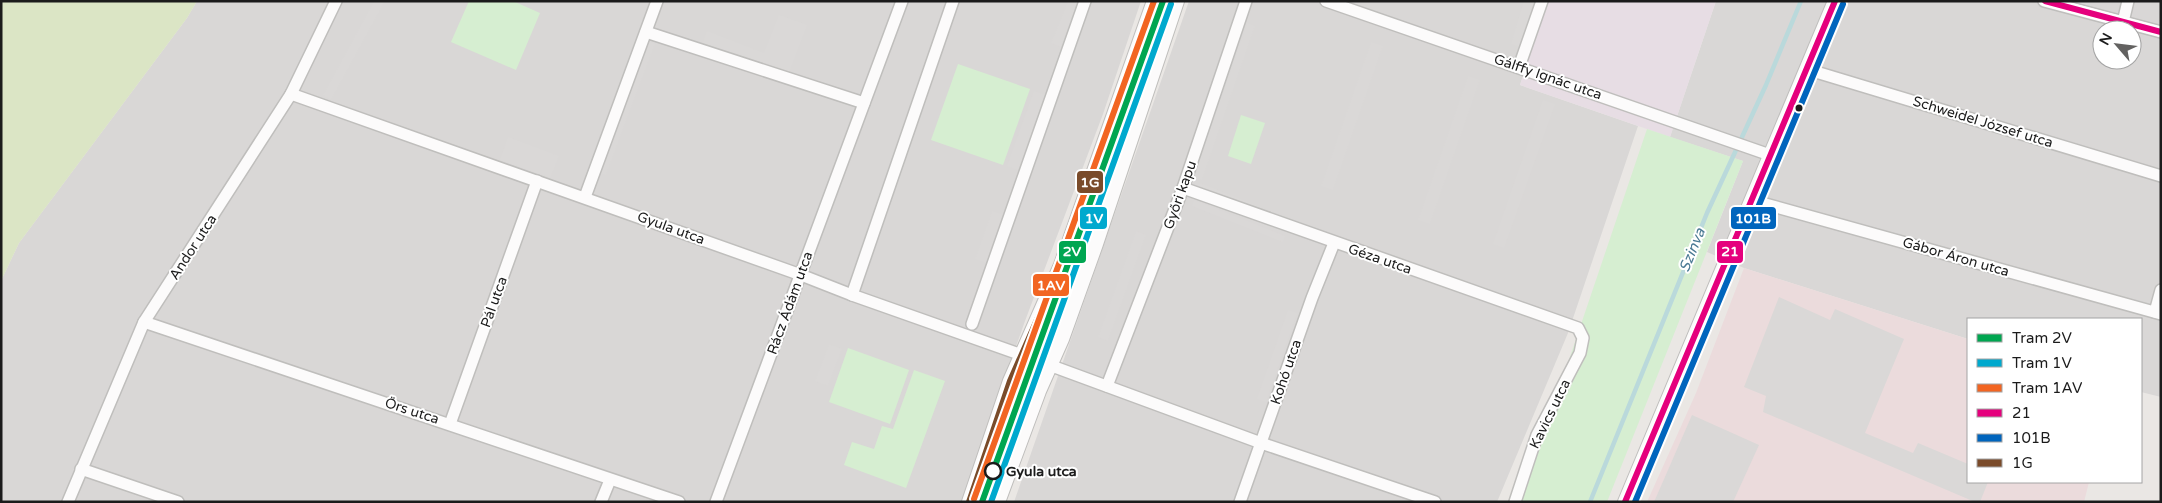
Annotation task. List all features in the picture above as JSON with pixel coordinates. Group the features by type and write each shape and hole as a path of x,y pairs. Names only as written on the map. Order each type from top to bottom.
{"street":[{"name":"Andor utca","path":"68,502 144,322 291,94 336,1"},
{"path":"585,197 657,1"},
{"name":"Rácz Ádám utca","path":"716,502 902,1"},
{"path":"852,295 953,1"},
{"path":"972,324 1085,1"},
{"path":"969,502 1007,390 1061,265 1154,1"},
{"path":"998,502 1049,365 1062,339 1096,244 1177,1"},
{"name":"Győri kapu","path":"1107,386 1183,188 1246,1"},
{"name":"Gálffy Ignác utca","path":"1326,1 1770,155"},
{"path":"1520,67 1542,1"},
{"path":"1625,502 1835,1"},
{"path":"2044,1 2115,20"},
{"path":"2123,20 2128,1"},
{"path":"2142,27 2161,32"},
{"path":"646,32 864,104"},
{"name":"Schweidel József utca","path":"1806,69 2161,176"},
{"name":"Gyula utca","path":"291,94 585,197 1262,444 1435,502"},
{"name":"Pál utca","path":"450,424 537,181"},
{"name":"Géza utca","path":"1183,188 1578,328"},
{"name":"Gábor Áron utca","path":"1751,200 2158,313"},
{"name":"Kohó utca","path":"1240,502 1312,298 1334,243"},
{"path":"2158,313 2161,290"},
{"name":"Örs utca","path":"144,322 679,502"},
{"name":"Kavics utca","path":"1516,502 1537,435 1580,353 1583,338 1578,328"},
{"path":"81,469 178,502"},
{"path":"601,502 610,480"}],"shaded area":[{"path":"197,1 1141,1 1103,114 1025,321 961,502 1,502 1,281 19,243 187,18"},
{"path":"374,1 385,1 331,100 323,95"},
{"path":"1068,1 1078,2 1061,47 1051,43"},
{"path":"1189,1 1547,1 1520,85 1638,126 1568,333 1497,502 1014,502"},
{"path":"1524,1 1535,1 1521,47 1511,44"},
{"path":"1547,1 1716,1 1670,137 1520,85"},
{"path":"1716,1 2161,1 2161,397 2142,392 2142,318 1967,318 1967,339 1744,268 1707,252 1743,161 1670,137"},
{"path":"779,15 807,25 788,75 703,43 707,31 764,53"},
{"path":"1247,23 1255,26 1202,180 1193,177"},
{"path":"647,41 655,44 606,175 598,172"},
{"path":"1371,42 1383,46 1333,190 1321,186"},
{"path":"1468,76 1480,80 1430,224 1418,220"},
{"path":"1034,91 1045,95 1018,170 1007,166"},
{"path":"1543,100 1555,104 1504,248 1493,244"},
{"path":"508,137 559,156 550,178 500,160"},
{"path":"1200,183 1292,220 1290,225 1198,189"},
{"path":"1194,200 1285,236 1283,242 1192,206"},
{"path":"992,211 1004,215 987,263 975,259"},
{"path":"1136,231 1146,235 1108,341 1098,337"},
{"path":"1744,268 1967,339 1967,483 2089,483 2084,502 1647,502 1696,393"},
{"path":"1779,297 1830,320 1835,309 1904,339 1865,433 1913,453 1918,443 1967,464 1967,483 1988,483 1980,502 1975,502 1763,412 1766,396 1744,387"},
{"path":"1288,310 1297,313 1266,402 1257,399"},
{"path":"829,344 842,349 828,386 815,381"},
{"path":"1692,415 1759,445 1733,502 1654,502"}],"green space":[{"path":"1,1 197,1 187,18 19,243 1,281"},
{"path":"469,1 513,1 540,13 516,70 451,42"},
{"path":"958,64 1030,89 1003,165 931,140"},
{"path":"1241,115 1265,123 1251,164 1228,156"},
{"path":"1647,129 1743,161 1607,502 1521,502"},
{"path":"848,348 909,370 890,424 829,402"},
{"path":"914,370 945,381 906,488 844,465 852,442 874,449 882,426 893,429"}],"waterway":[{"name":"Szinva","path":"1590,502 1707,213 1766,85 1801,1"}],"tram line":[{"name":"1AV","path":"974,499 1154,1"},
{"name":"2V","path":"982,502 1163,1"},
{"name":"1V","path":"991,502 1171,4"}],"transit line":[{"name":"1G","path":"969,502 1010,381 1061,265 1154,1"},
{"name":"21","path":"1625,502 1835,1"},
{"name":"21","path":"2045,1 2161,32"},
{"name":"101B","path":"1635,502 1843,4"}],"place":[{"name":"Gyula utca","path":"993,471"}]}
